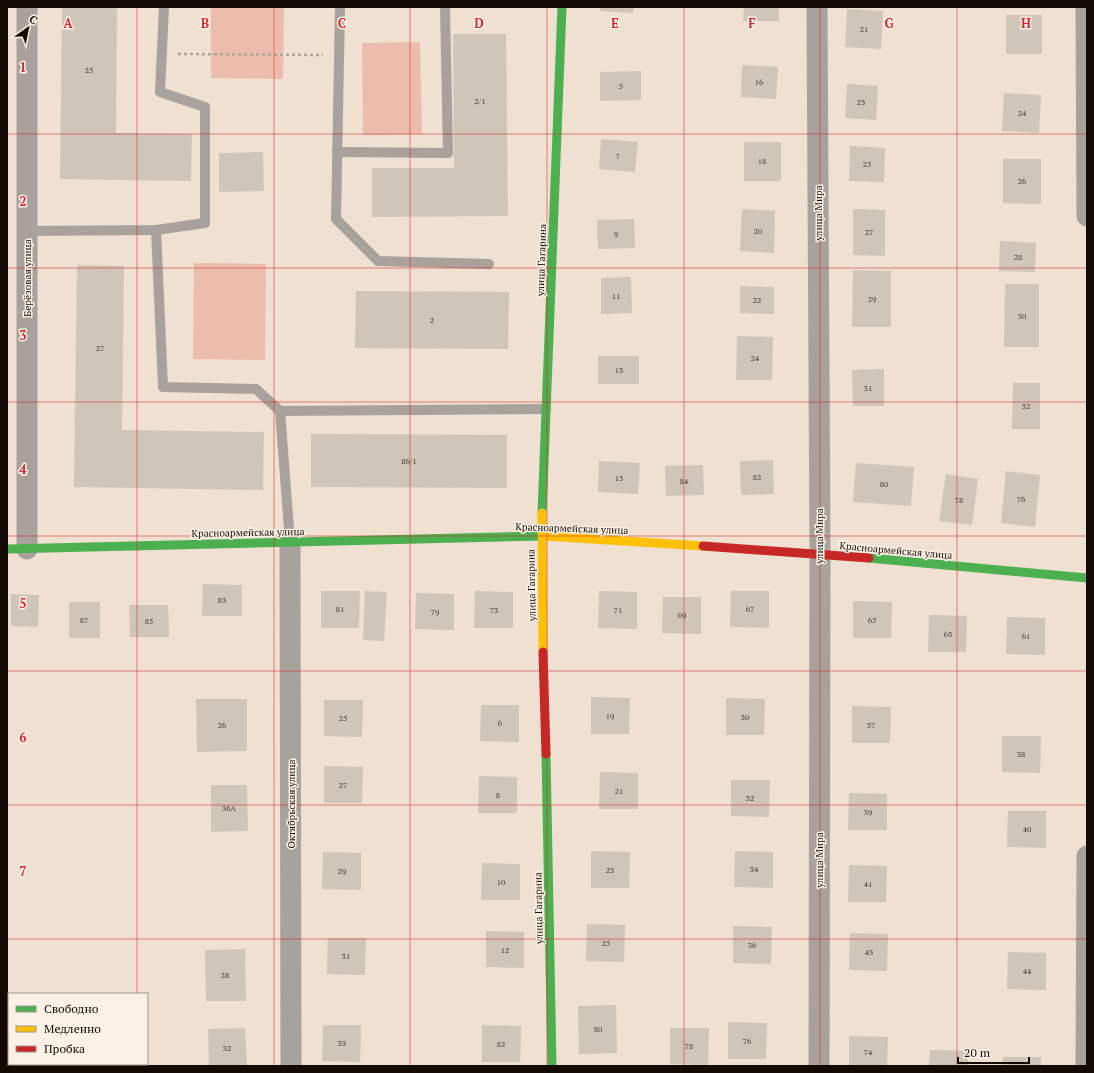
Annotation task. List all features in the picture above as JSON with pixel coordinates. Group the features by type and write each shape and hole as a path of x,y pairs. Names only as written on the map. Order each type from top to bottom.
{"street":[{"name":"Берёзовая улица","path":"17,549 27,231 27,7"},
{"name":"улица Гагарина","path":"552,1066 541,536 562,7"},
{"name":"улица Мира","path":"817,7 820,554 819,1066"},
{"path":"1086,7 1087,216"},
{"name":"Красноармейская улица","path":"17,549 541,536 820,554 1087,578"},
{"name":"Октябрьская улица","path":"290,542 291,1066"},
{"path":"1086,1066 1087,856"}],"lane":[{"path":"27,231 156,230 205,223 205,107 160,92 164,7"},
{"path":"340,7 336,219 378,261 489,264"},
{"path":"337,152 448,154 445,7"},
{"path":"156,230 164,388 256,389 280,410 546,409"},
{"path":"280,410 290,542"}],"path":[{"path":"161,54 339,55"}],"shaded area":[{"path":"211,7 284,7 283,79 211,78"},
{"path":"420,42 422,134 363,135 362,43"},
{"path":"194,263 266,264 265,360 193,359"}],"building":[{"path":"62,7 117,7 116,133 192,134 191,181 60,179"},
{"path":"600,7 634,7 633,13 600,11"},
{"path":"744,7 779,7 779,21 743,21"},
{"path":"847,9 883,11 881,49 845,47"},
{"path":"1006,15 1042,15 1042,54 1006,54"},
{"path":"453,34 506,34 508,216 372,217 372,168 454,168"},
{"path":"742,65 778,67 776,99 741,97"},
{"path":"641,71 641,100 600,101 600,72"},
{"path":"847,84 878,86 876,120 845,118"},
{"path":"1004,93 1041,95 1039,133 1002,131"},
{"path":"601,139 638,142 635,172 599,169"},
{"path":"744,142 781,142 781,181 744,181"},
{"path":"850,146 885,148 884,182 849,181"},
{"path":"263,152 264,191 219,192 219,153"},
{"path":"1003,159 1041,159 1041,204 1003,203"},
{"path":"742,209 775,211 774,253 740,251"},
{"path":"853,209 885,210 885,256 853,255"},
{"path":"634,219 635,248 598,249 597,220"},
{"path":"1000,241 1036,243 1035,272 999,271"},
{"path":"77,265 124,266 122,430 264,432 263,490 74,487"},
{"path":"853,270 891,271 891,327 852,327"},
{"path":"631,277 632,313 601,314 601,278"},
{"path":"1005,284 1039,284 1039,347 1004,347"},
{"path":"740,286 774,287 774,314 740,313"},
{"path":"356,291 509,292 508,349 355,348"},
{"path":"737,336 773,337 772,380 736,380"},
{"path":"598,356 639,356 639,384 598,384"},
{"path":"884,369 884,406 853,406 852,370"},
{"path":"1013,383 1040,383 1040,429 1012,429"},
{"path":"311,434 507,435 507,488 311,487"},
{"path":"773,460 774,494 741,495 740,461"},
{"path":"599,461 640,463 638,494 598,492"},
{"path":"856,463 914,467 911,506 853,502"},
{"path":"703,465 704,495 666,496 665,466"},
{"path":"1006,471 1040,475 1035,527 1001,523"},
{"path":"946,474 978,479 972,525 939,521"},
{"path":"203,584 242,585 242,616 202,616"},
{"path":"321,591 360,591 359,628 321,628"},
{"path":"365,591 387,592 384,641 363,640"},
{"path":"475,591 513,592 513,628 474,628"},
{"path":"599,591 637,592 637,629 598,628"},
{"path":"731,591 769,591 769,628 730,627"},
{"path":"416,593 454,594 454,630 415,629"},
{"path":"11,594 39,595 38,627 11,626"},
{"path":"663,597 701,597 701,634 662,633"},
{"path":"853,601 892,602 891,638 853,638"},
{"path":"69,602 100,602 100,638 69,638"},
{"path":"129,605 168,605 169,637 130,637"},
{"path":"929,615 967,616 966,652 928,652"},
{"path":"1007,617 1045,618 1045,655 1006,654"},
{"path":"591,697 630,698 629,734 591,734"},
{"path":"726,698 765,699 764,735 726,735"},
{"path":"196,699 247,699 247,751 197,752"},
{"path":"324,700 363,700 362,737 324,736"},
{"path":"481,705 519,705 519,742 480,741"},
{"path":"852,706 891,707 890,743 852,743"},
{"path":"1002,736 1041,736 1040,773 1002,772"},
{"path":"324,766 363,767 362,803 324,803"},
{"path":"600,772 638,773 638,809 599,809"},
{"path":"479,776 517,777 517,813 478,813"},
{"path":"731,780 770,780 769,817 731,816"},
{"path":"211,785 247,785 248,831 211,832"},
{"path":"849,793 887,794 887,830 848,830"},
{"path":"1008,811 1046,811 1046,848 1007,847"},
{"path":"591,851 630,852 629,888 591,888"},
{"path":"735,851 773,852 773,888 734,887"},
{"path":"323,852 361,853 361,890 322,889"},
{"path":"482,863 520,864 520,900 481,900"},
{"path":"849,865 887,866 886,902 848,902"},
{"path":"587,924 625,925 624,962 586,961"},
{"path":"733,926 772,927 771,964 733,963"},
{"path":"486,931 524,932 524,968 486,967"},
{"path":"850,933 888,934 887,971 849,970"},
{"path":"328,938 366,938 365,975 327,974"},
{"path":"245,949 246,1001 206,1001 205,950"},
{"path":"1008,952 1046,953 1046,990 1007,989"},
{"path":"616,1005 617,1053 579,1054 578,1006"},
{"path":"728,1022 767,1023 766,1059 728,1059"},
{"path":"323,1025 361,1025 360,1062 322,1061"},
{"path":"482,1025 521,1026 520,1062 482,1062"},
{"path":"245,1028 247,1066 209,1066 208,1029"},
{"path":"670,1028 709,1028 708,1065 670,1064"},
{"path":"849,1036 888,1037 887,1066 849,1066"},
{"path":"930,1050 968,1051 968,1066 929,1066"},
{"path":"1003,1057 1041,1057 1041,1066 1002,1066"}],"traffic: fast":[{"path":"542,513 562,7"},
{"path":"7,549 544,536"},
{"path":"869,558 1087,578"},
{"path":"546,754 552,1066"}],"traffic: slow":[{"path":"542,513 543,652"},
{"path":"544,536 703,546"}],"traffic: jam":[{"path":"703,546 869,558"},
{"path":"543,652 546,754"}]}
